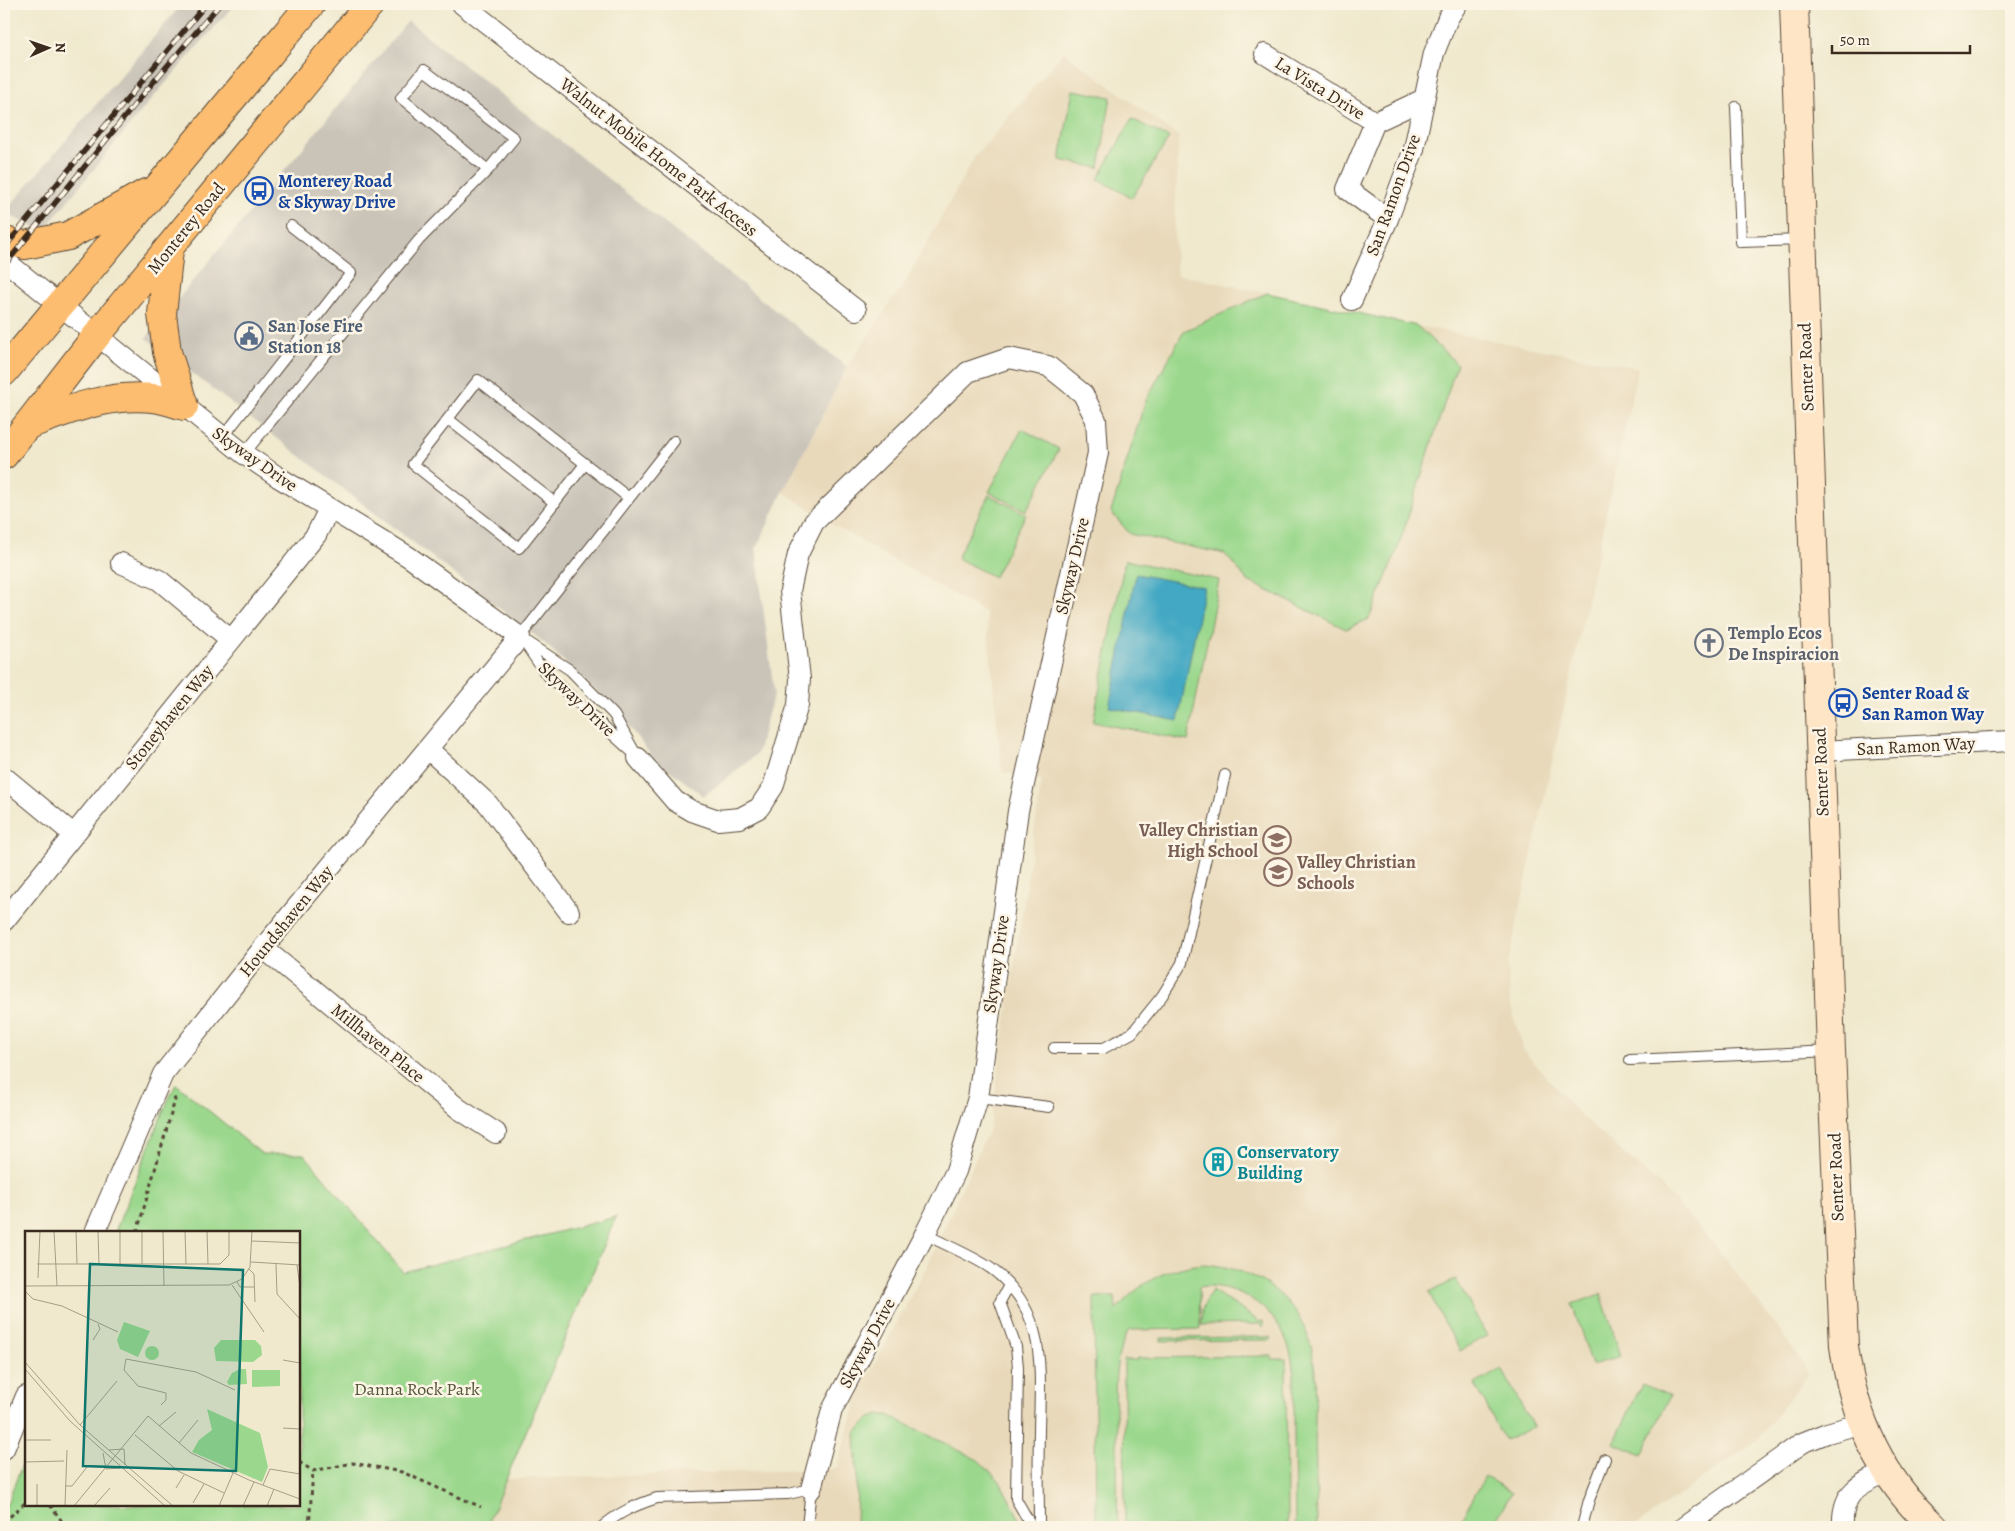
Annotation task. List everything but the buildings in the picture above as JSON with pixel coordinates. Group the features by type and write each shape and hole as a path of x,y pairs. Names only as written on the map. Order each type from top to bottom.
{"main road":[{"path":"4,372 311,4"},
{"name":"Monterey Road","path":"4,454 96,335 169,250 370,4"},
{"name":"Senter Road","path":"1794,4 1831,1051 1844,1346 1850,1382 1863,1423 1875,1452 1887,1472 1911,1504 1934,1527"},
{"path":"4,241 25,245 68,236 161,185"},
{"path":"169,250 162,314 167,352 184,406"},
{"path":"27,425 73,408 99,401 154,398 184,406"}],"street":[{"name":"Walnut Mobile Home Park Access","path":"462,4 856,310"},
{"name":"San Ramon Drive","path":"1352,300 1388,219 1414,150 1434,53 1448,18 1457,4"},
{"name":"La Vista Drive","path":"1265,54 1375,122"},
{"name":"La Vista Drive","path":"1388,219 1347,189 1375,122 1424,99"},
{"name":"Skyway Drive","path":"4,260 244,454 329,509 409,557 520,637"},
{"name":"Skyway Drive","path":"638,758 676,800 692,811 718,820 740,818 759,808 773,787 798,705 800,679 790,591 798,554 814,522 968,372 1009,358 1048,366 1082,394 1096,420 1098,453 1018,811 978,1098 956,1171 832,1410 811,1490"},
{"name":"Stoneyhaven Way","path":"4,921 316,535 329,509"},
{"path":"121,563 159,580 232,640"},
{"name":"Houndshaven Way","path":"95,1231 163,1074 263,948 520,637"},
{"name":"San Ramon Way","path":"1820,751 2011,741"},
{"path":"428,749 488,804 569,912"},
{"path":"4,777 73,834"},
{"name":"Millhaven Place","path":"263,948 459,1109 496,1133"},
{"path":"4,1449 25,1398"},
{"path":"1684,1527 1802,1443 1826,1433 1863,1423"},
{"path":"1843,1527 1847,1502 1856,1487 1887,1472"}],"lane":[{"path":"244,454 419,240 488,170 514,138 424,70 401,98 488,170"},
{"path":"1736,107 1741,242 1801,240"},
{"path":"223,437 351,274 291,226"},
{"path":"585,464 520,548 413,464 478,380 629,498"},
{"path":"448,419 554,503"},
{"path":"520,637 674,441"},
{"name":"Skyway Drive","path":"520,637 545,673 638,758"},
{"name":"Skyway Drive","path":"520,637 570,670 614,715 638,758"},
{"path":"1054,1048 1104,1048 1132,1033 1162,996 1182,963 1225,774"},
{"path":"1630,1060 1831,1051"},
{"path":"978,1098 1048,1107"},
{"path":"925,1234 992,1269 1009,1285 1025,1306 1032,1322 1040,1354 1039,1527"},
{"path":"1009,1285 1000,1302 1016,1347 1018,1367 1016,1499 1032,1527"},
{"path":"1582,1527 1589,1500 1604,1459"},
{"path":"602,1527 621,1512 637,1504 657,1498 788,1494 811,1490 807,1527"}],"path":[{"path":"137,1231 175,1100 163,1074"},
{"path":"300,1463 313,1471 353,1464 402,1472 481,1507"},
{"path":"309,1527 313,1471"},
{"path":"4,1522 25,1503"},
{"path":"51,1506 66,1527"}],"shaded area":[{"path":"182,4 235,4 148,103 43,231 4,213"},
{"path":"408,21 847,367 756,549 774,693 757,754 704,796 653,758 617,711 542,641 146,338"},
{"name":"Valley Christian Schools","path":"1064,52 1179,137 1174,233 1177,274 1417,326 1638,368 1508,964 1510,1002 1523,1050 1576,1111 1662,1187 1717,1248 1797,1354 1808,1375 1757,1440 1635,1527 486,1527 506,1479 836,1469 859,1393 924,1272 990,1127 1042,780 1002,772 986,613 835,526 783,492 847,367 907,279 974,158"}],"green space":[{"path":"1073,90 1111,97 1099,168 1060,160"},
{"path":"1132,119 1169,138 1132,198 1098,179"},
{"path":"1267,293 1417,326 1457,364 1398,548 1369,619 1346,629 1248,581 1225,554 1130,534 1111,512 1145,402 1184,331"},
{"path":"1022,429 1059,449 1026,511 989,492"},
{"path":"989,495 1026,514 994,577 957,558"},
{"path":"1125,560 1219,580 1188,741 1093,722"},
{"name":"Danna Rock Park","path":"176,1084 262,1154 304,1154 403,1272 616,1217 486,1527 4,1527 4,1511 25,1458 25,1506 300,1506 300,1231 115,1231 164,1109"},
{"path":"1203,1264 1242,1272 1260,1280 1275,1290 1289,1303 1300,1319 1308,1336 1313,1356 1316,1390 1317,1527 1295,1527 1294,1382 1293,1365 1286,1339 1270,1315 1256,1302 1235,1291 1209,1286 1199,1287 1200,1329 1129,1330 1123,1342 1117,1367 1115,1395 1118,1527 1096,1527 1094,1297 1115,1297 1116,1310 1144,1284 1155,1278 1177,1269"},
{"path":"1456,1279 1487,1336 1460,1351 1429,1293"},
{"path":"1212,1290 1260,1322 1263,1322 1264,1326 1262,1327 1259,1324 1201,1325 1202,1309"},
{"path":"1601,1294 1621,1356 1592,1365 1572,1304"},
{"path":"1270,1337 1270,1340 1161,1341 1161,1338"},
{"path":"1272,1356 1272,1359 1286,1359 1287,1527 1125,1527 1124,1360 1137,1360 1138,1358"},
{"path":"1502,1369 1533,1427 1505,1441 1475,1384"},
{"path":"1642,1384 1670,1396 1642,1455 1614,1443"},
{"path":"888,1415 978,1460 999,1480 1024,1527 856,1527 857,1477 855,1433 870,1418"},
{"path":"1485,1477 1512,1492 1492,1527 1457,1527"}],"water":[{"path":"1136,574 1204,587 1178,721 1109,707"}],"railway":[{"path":"4,248 206,4"},
{"path":"4,266 145,92 220,4"}],"place":[{"name":"Monterey Road & Skyway Drive","path":"259,191"},
{"name":"San Jose Fire Station 18","path":"249,336"},
{"name":"Templo Ecos De Inspiracion","path":"1709,643"},
{"name":"Senter Road & San Ramon Way","path":"1843,703"},
{"name":"Valley Christian High School","path":"1277,840"},
{"name":"Valley Christian Schools","path":"1278,872"},
{"name":"Conservatory Building","path":"1218,1162"}]}
